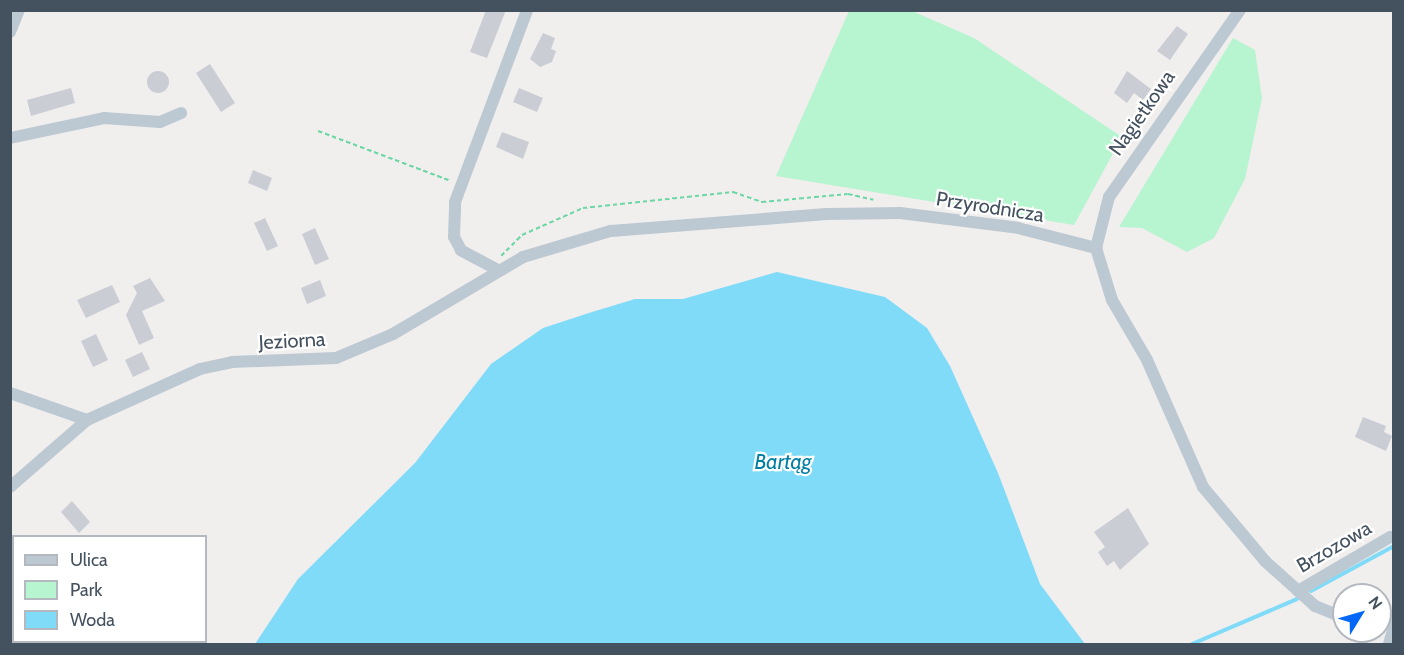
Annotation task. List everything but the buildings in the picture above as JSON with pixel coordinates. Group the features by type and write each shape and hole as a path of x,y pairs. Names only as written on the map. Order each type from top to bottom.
{"street":[{"path":"10,32 19,10"},
{"path":"496,270 461,250 454,237 455,202 527,10"},
{"name":"Nagietkowa","path":"1096,248 1109,197 1240,10"},
{"path":"10,138 104,118 160,122 181,113"},
{"name":"Przyrodnicza","path":"496,270 557,244 611,231 826,213 900,213 967,221 1096,248"},
{"path":"1096,248 1112,300 1147,360 1185,455 1239,536 1315,606 1332,613"},
{"name":"Jeziorna","path":"10,487 87,420 200,369 231,362 336,358 393,334 496,270"},
{"path":"10,393 87,420"},
{"name":"Brzozowa","path":"1298,591 1390,537"},
{"path":"1389,645 1394,627"}],"path":[{"path":"318,131 462,186"},
{"path":"496,270 503,251 522,235 583,208 733,192 762,202 848,194 878,202"}],"green space":[{"path":"849,11 912,11 974,38 1122,137 1074,225 776,176"},
{"path":"1233,38 1255,50 1262,98 1245,179 1214,238 1187,252 1142,228 1119,227"}],"water":[{"name":"Bartąg","path":"777,272 885,297 927,328 950,366 998,473 1040,584 1085,644 255,644 298,579 415,463 491,364 543,328 592,312 635,299 683,299"}],"waterway":[{"path":"1311,591 1394,546"},
{"path":"1192,644 1297,599"}]}
